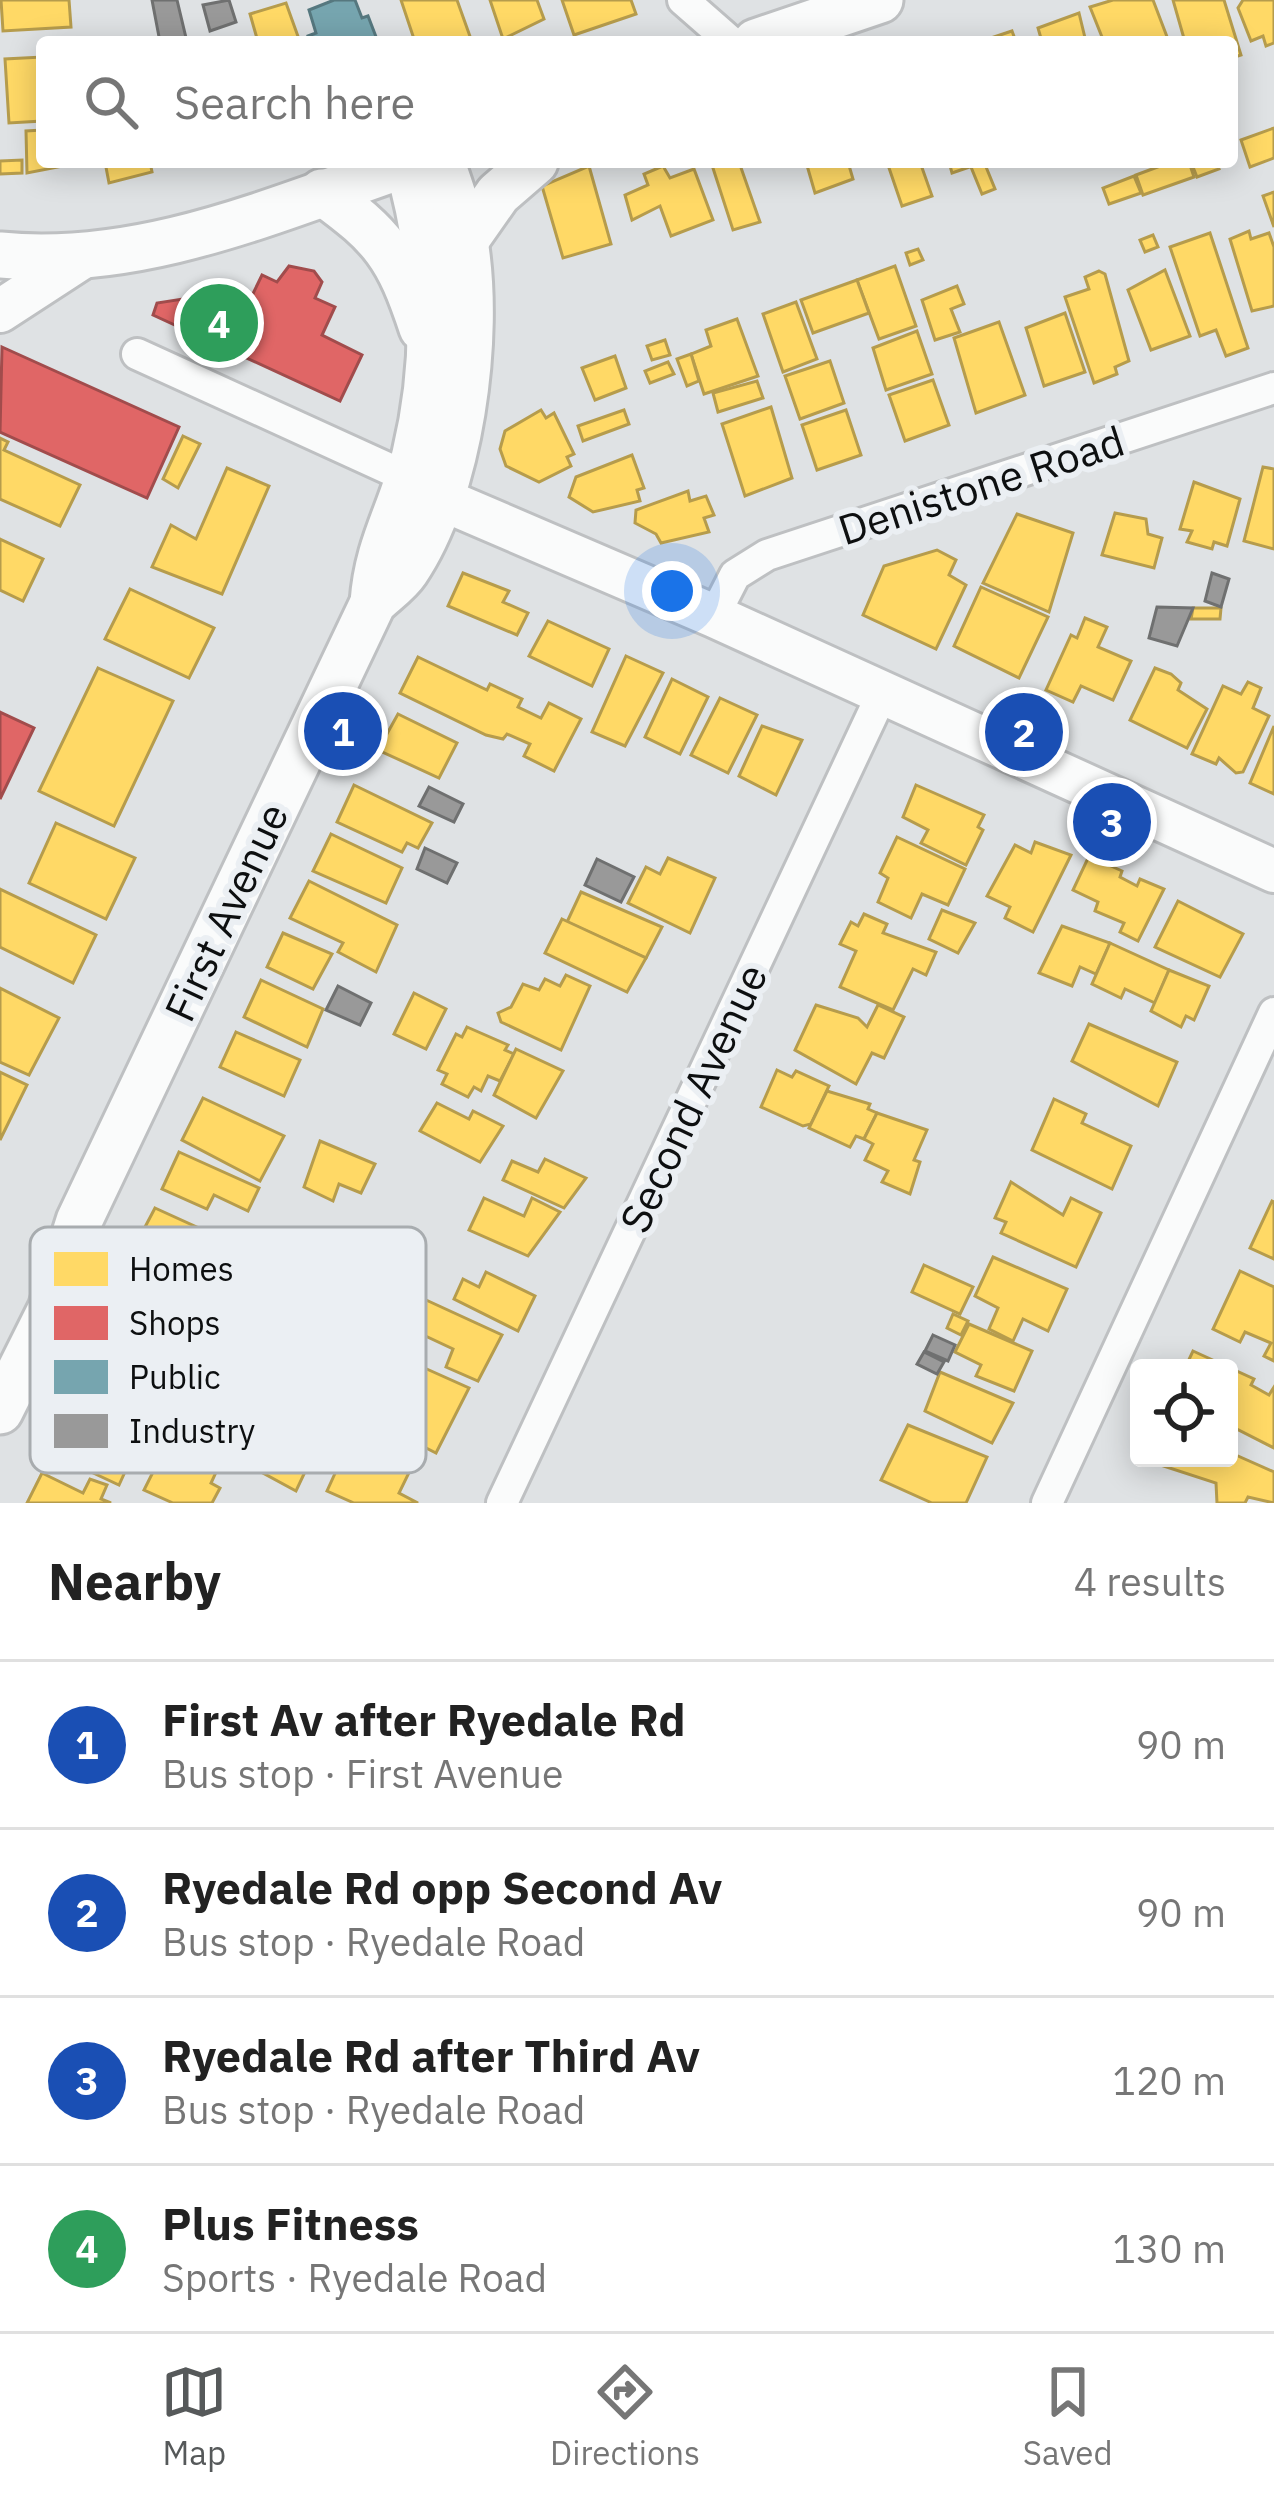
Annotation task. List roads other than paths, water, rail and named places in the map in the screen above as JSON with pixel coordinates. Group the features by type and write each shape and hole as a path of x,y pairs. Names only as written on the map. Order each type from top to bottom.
{"main road":[{"path":"774,36 880,0"},
{"path":"0,255 83,257 201,234 404,168"},
{"name":"First Avenue","path":"421,168 432,279 424,488"},
{"name":"First Avenue","path":"77,1227 373,603 376,560 424,488 467,373 465,241 424,168"},
{"path":"465,241 498,194 528,168"},
{"path":"322,193 378,234 391,251 427,342"},
{"name":"First Avenue","path":"75,1227 79,1221"},
{"name":"First Avenue","path":"0,1340 30,1295"},
{"name":"First Avenue","path":"0,1411 30,1351"}],"street":[{"path":"684,2 724,36"},
{"path":"0,311 83,257"},
{"path":"137,354 1274,871"},
{"name":"Denistone Road","path":"714,616 735,574 767,556 1274,388"},
{"name":"Second Avenue","path":"502,1503 883,692"},
{"path":"1047,1503 1274,1013"}],"place":[{"name":"Plus Fitness","path":"219,323"},
{"name":"First Av after Ryedale Rd","path":"343,731"},
{"name":"Ryedale Rd opp Second Av","path":"1024,732"},
{"name":"Ryedale Rd after Third Av","path":"1112,822"}]}
